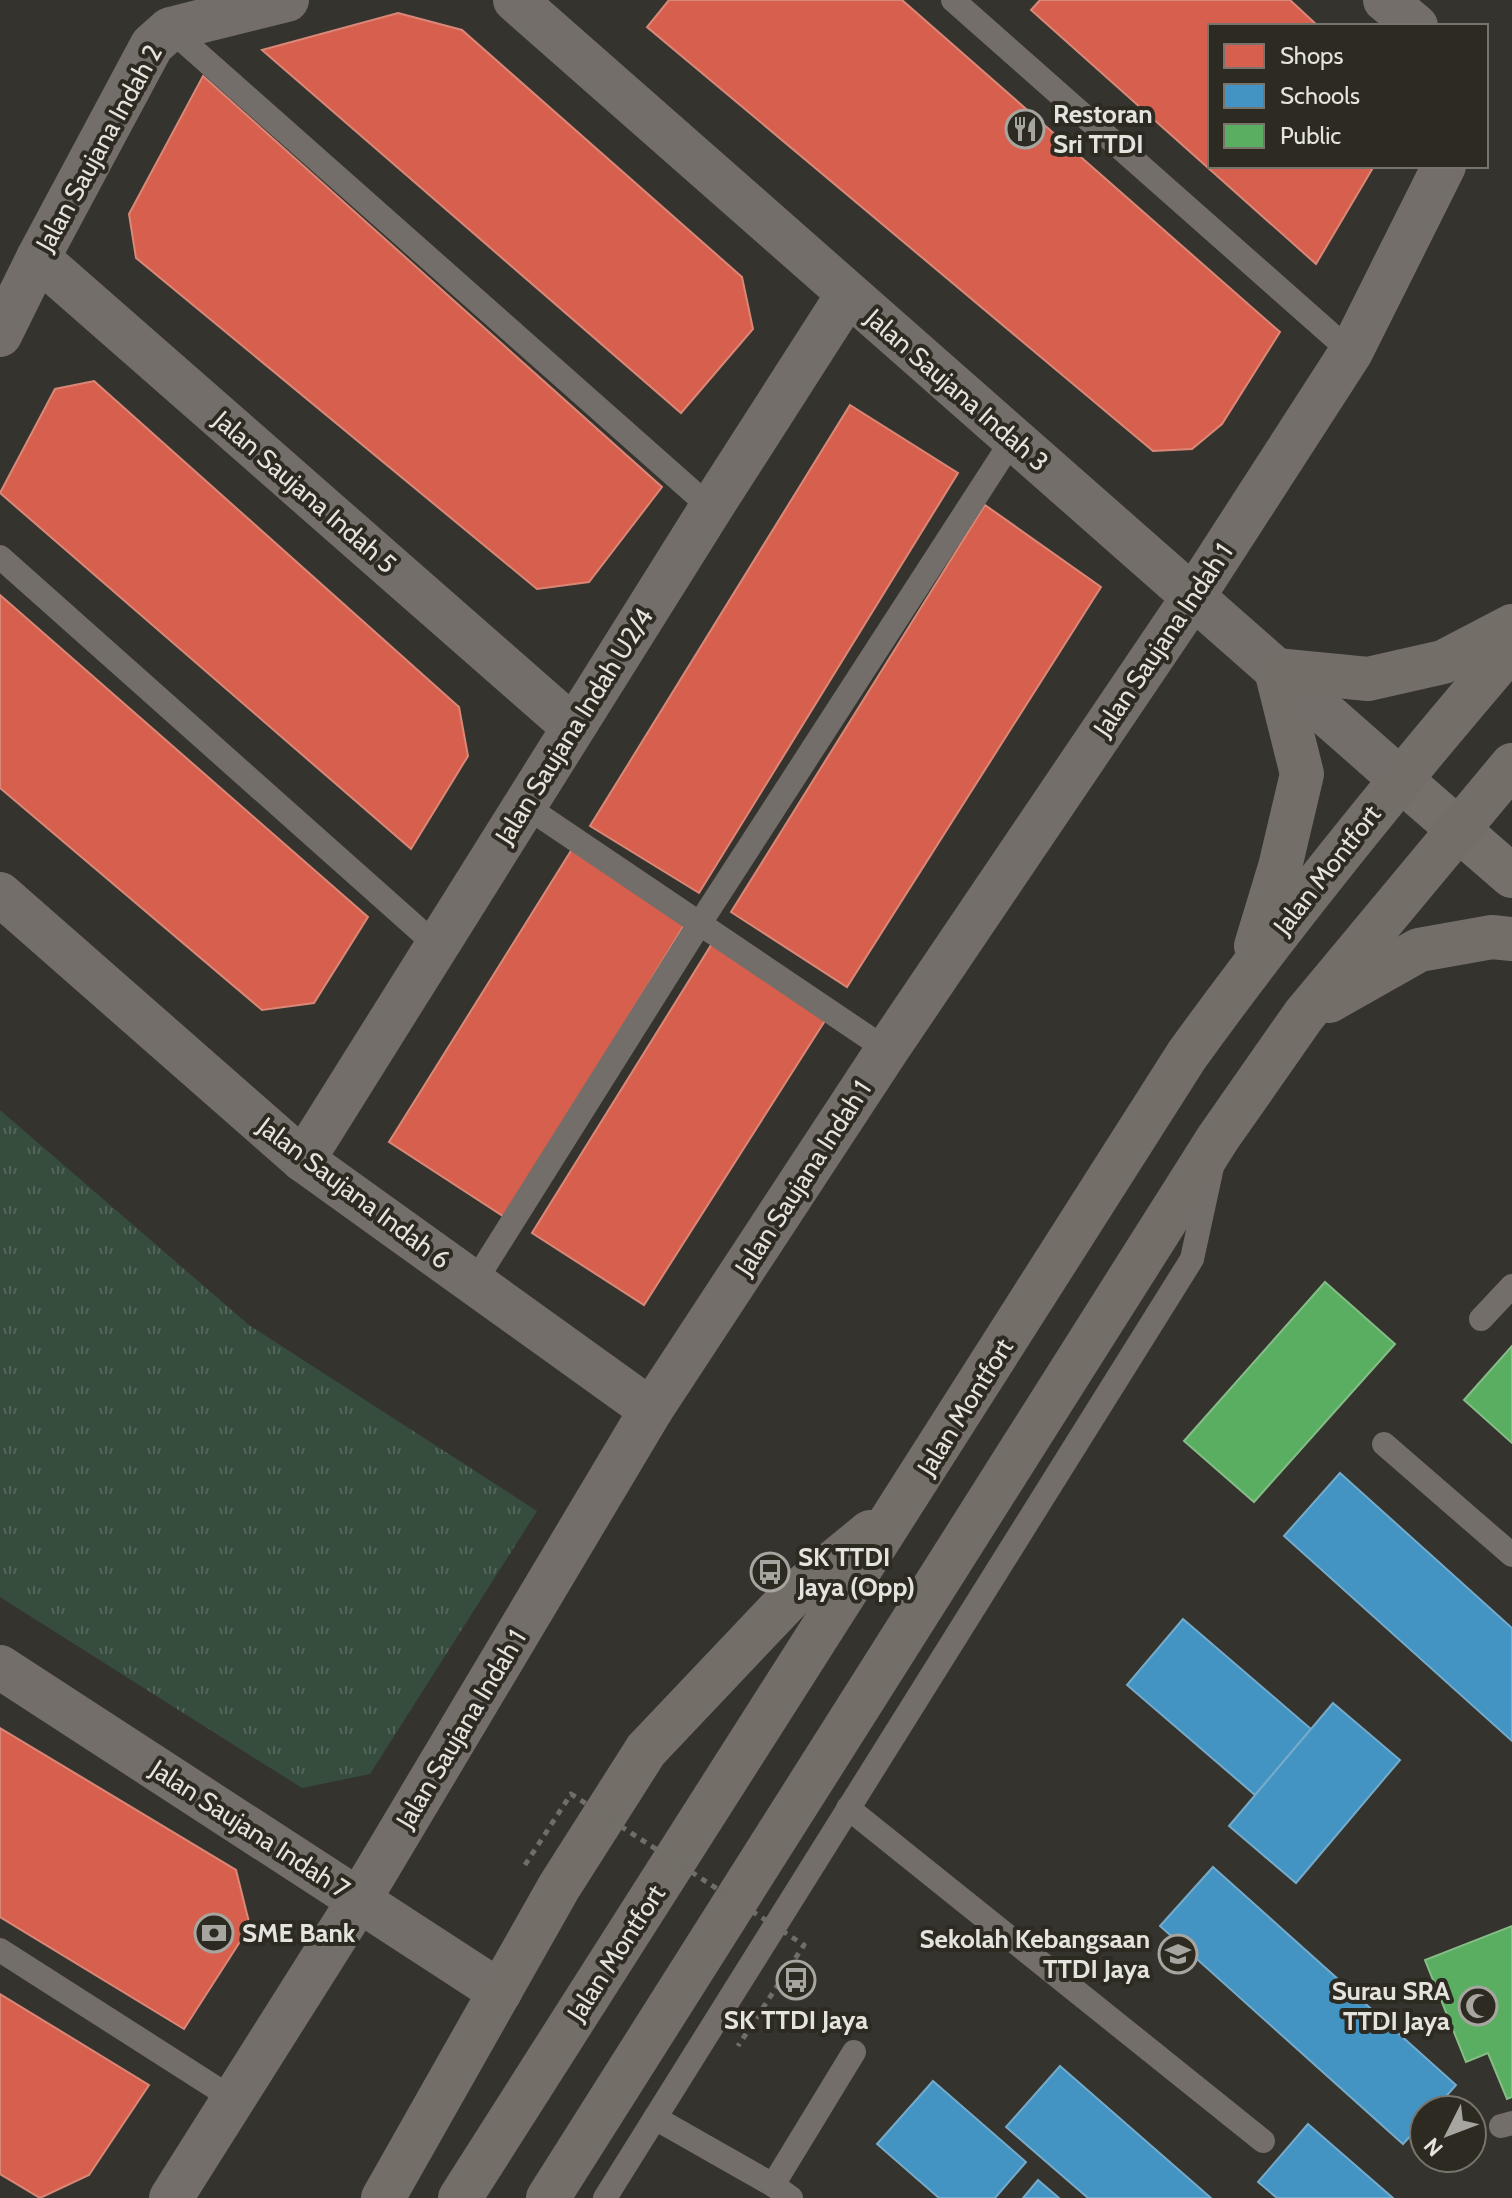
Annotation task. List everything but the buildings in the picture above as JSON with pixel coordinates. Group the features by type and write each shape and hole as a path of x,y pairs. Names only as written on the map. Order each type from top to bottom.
{"main road":[{"path":"1250,967 1280,867 1302,774 1276,670 1368,679 1443,662 1512,626"},
{"name":"Jalan Montfort","path":"460,2198 1187,1055 1250,967 1400,779 1512,647"},
{"path":"548,2198 1218,1138 1304,1015 1512,765"},
{"path":"1304,1015 1419,950 1492,937 1512,939"},
{"path":"383,2198 559,1887 646,1750 792,1596 902,1505"}],"street":[{"name":"Jalan Saujana Indah 2","path":"0,335 152,45 170,29 287,0"},
{"name":"Jalan Saujana Indah 3","path":"515,0 1400,779"},
{"path":"1385,0 1414,24"},
{"name":"Jalan Saujana Indah 1","path":"171,2198 359,1900 651,1410 887,1050 1193,597 1351,352 1443,168"},
{"name":"Jalan Saujana Indah 5","path":"38,258 573,727"},
{"name":"Jalan Saujana Indah U2/4","path":"303,1160 848,294"},
{"path":"1400,779 1512,876"},
{"name":"Jalan Saujana Indah 6","path":"0,894 303,1160 651,1410"},
{"name":"Jalan Saujana Indah 7","path":"0,1667 500,1992"}],"lane":[{"path":"953,0 1351,352"},
{"path":"170,29 711,508"},
{"path":"474,1283 700,923 1013,439"},
{"path":"0,557 436,945"},
{"path":"524,805 887,1050"},
{"path":"605,2198 1192,1259 1218,1138"},
{"path":"1481,1319 1512,1286"},
{"path":"1384,1444 1512,1555"},
{"path":"848,1808 1263,2141"},
{"path":"0,1950 233,2099"},
{"path":"655,2118 782,2191 854,2052"}],"path":[{"path":"525,1865 571,1794 804,1945 738,2046"}],"green space":[{"path":"0,1110 249,1325 537,1511 370,1774 302,1788 0,1597"}],"place":[{"name":"Restoran Sri TTDI","path":"1025,129"},
{"name":"SK TTDI Jaya (Opp)","path":"770,1572"},
{"name":"SME Bank","path":"214,1933"},
{"name":"Sekolah Kebangsaan TTDI Jaya","path":"1178,1954"},
{"name":"SK TTDI Jaya","path":"796,1980"},
{"name":"Surau SRA TTDI Jaya","path":"1478,2006"}]}
